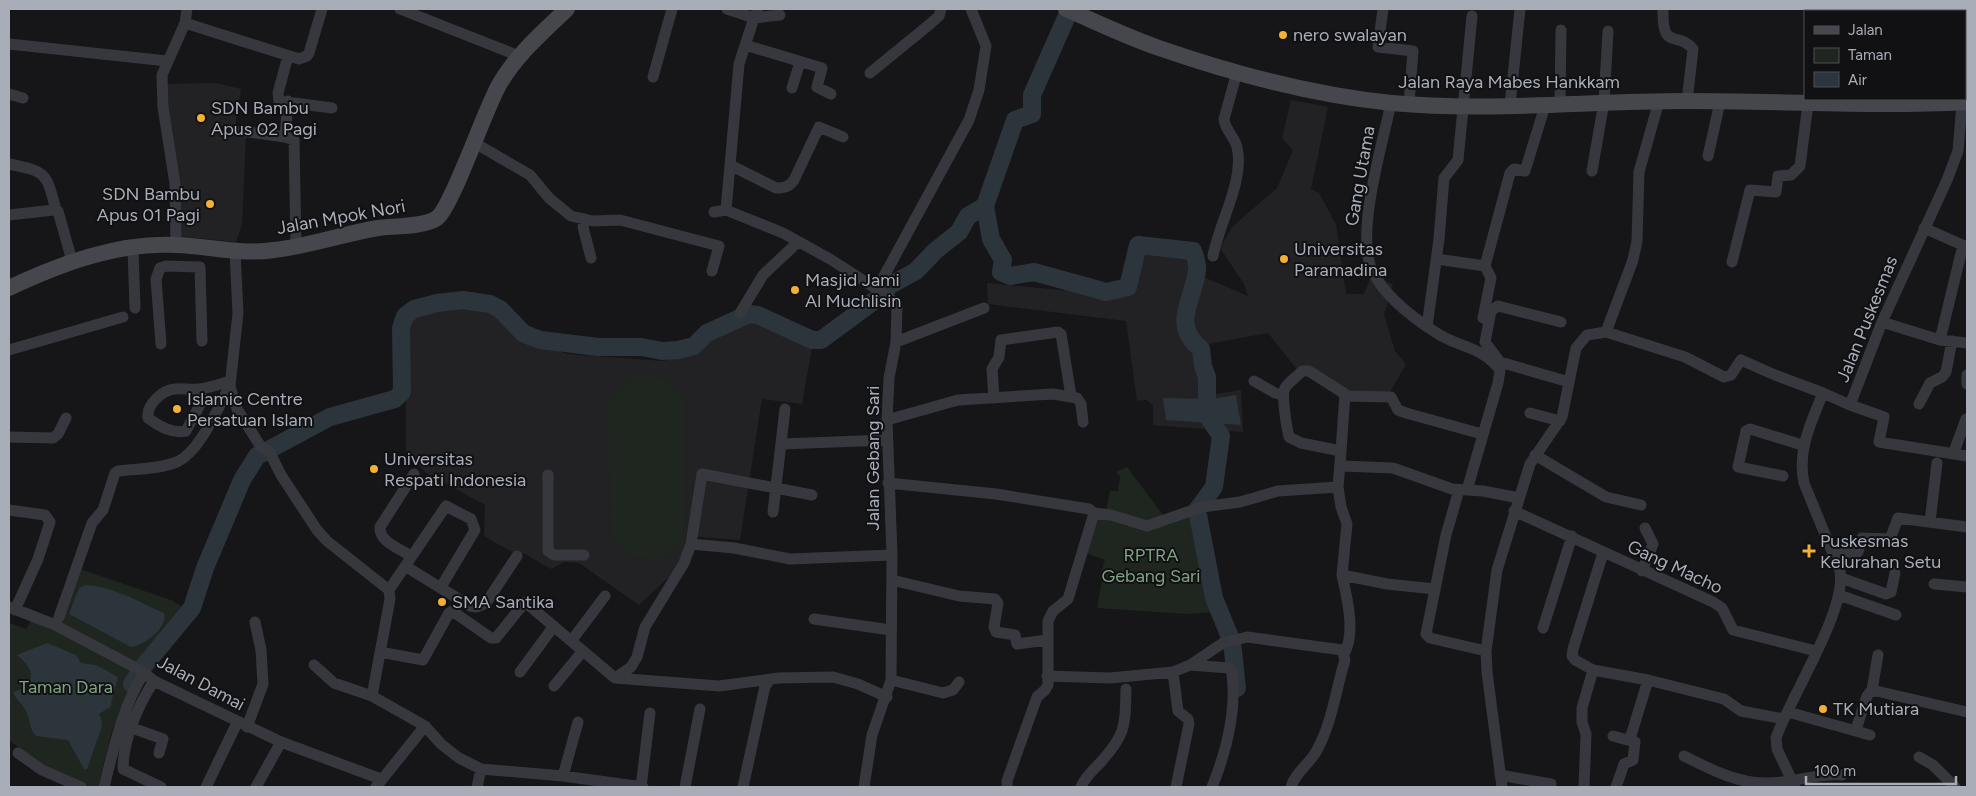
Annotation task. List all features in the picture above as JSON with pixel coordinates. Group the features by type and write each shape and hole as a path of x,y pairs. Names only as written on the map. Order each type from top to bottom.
{"main road":[{"name":"Jalan Mpok Nori","path":"9,288 72,261 133,249 170,245 235,252 275,250 378,228 429,222 438,218 451,197 500,82 519,56 567,9"},
{"name":"Jalan Raya Mabes Hankkam","path":"1070,10 1157,48 1237,72 1317,93 1391,103 1462,106 1659,101 1808,104 1964,102"}],"street":[{"path":"166,266 170,245 175,179 162,101 162,75 185,23 187,9"},
{"path":"185,23 299,59 307,56 322,9"},
{"path":"400,9 519,56"},
{"path":"653,77 672,9"},
{"path":"727,9 780,16"},
{"path":"870,73 930,24 942,9"},
{"path":"877,289 964,129 977,98 986,46 971,9"},
{"path":"1383,9 1378,47 1413,51 1409,104"},
{"path":"1510,105 1520,9"},
{"path":"1663,9 1664,28 1667,35 1676,41 1688,43 1693,49 1687,101"},
{"path":"714,212 726,210 739,64 756,13"},
{"path":"1427,327 1444,178 1456,163 1472,16"},
{"path":"1476,349 1491,278 1485,266 1510,173 1514,169 1525,171 1552,105 1561,30"},
{"path":"1592,171 1604,102 1608,31"},
{"path":"9,44 167,61"},
{"path":"744,46 822,68 817,87 831,94"},
{"path":"288,56 278,93 279,101 332,108"},
{"path":"792,88 800,62"},
{"path":"1213,256 1216,239 1233,193 1236,176 1237,147 1225,126 1224,119 1237,72"},
{"path":"9,94 23,98"},
{"path":"286,137 288,101"},
{"path":"1606,332 1633,260 1637,242 1639,172 1659,101"},
{"path":"1708,156 1720,102"},
{"name":"Jalan Puskesmas","path":"1793,783 1776,745 1776,738 1816,651 1839,595 1841,578 1804,483 1801,468 1802,445 1823,393 1850,405 1882,322 1958,151 1964,102"},
{"name":"Gang Utama","path":"1391,103 1370,203 1366,247 1368,259 1383,289 1427,327 1442,337 1476,349 1488,357 1500,370 1498,383 1482,434"},
{"path":"1732,262 1750,190 1776,192 1778,176 1790,175 1800,166 1808,104"},
{"path":"730,165 776,188 782,188 789,186 794,180 819,127 843,137"},
{"path":"241,131 286,137 294,140 296,246"},
{"path":"473,142 530,175 549,198 571,216 594,221 620,220 719,246 712,271"},
{"path":"9,164 43,174 48,179 72,261"},
{"path":"9,215 56,210"},
{"name":"Jalan Gebang Sari","path":"726,210 766,225 798,242 877,289 889,297 897,307 896,342 889,378 887,420 892,555 891,680 887,697 872,735 864,787"},
{"path":"585,219 583,227 591,258"},
{"path":"1920,404 1930,383 1942,377 1946,372 1946,340 1965,246 1924,228"},
{"path":"740,312 763,275 798,242"},
{"path":"133,249 135,308"},
{"path":"235,252 238,313 230,383 237,409 327,541 388,590 390,600 372,696"},
{"path":"1436,259 1485,266"},
{"path":"161,344 156,279 160,268 166,266 200,267 202,341"},
{"path":"1561,322 1498,306 1491,311 1485,342 1500,362 1569,382"},
{"path":"896,342 984,308"},
{"path":"9,350 123,317"},
{"path":"1882,322 1946,340 1967,343"},
{"path":"994,398 992,369 999,357 1002,340 1058,332 1062,334 1071,396"},
{"path":"1502,787 1486,651 1497,570 1530,464 1560,422 1579,342 1588,335 1606,332 1685,357 1724,377 1731,376 1741,360 1775,376 1823,393"},
{"path":"1341,451 1301,443 1289,437 1284,395 1287,385 1306,370 1345,394 1341,466 1338,487 1341,507 1347,524 1342,575 1348,598 1349,642 1344,654"},
{"path":"1967,375 1967,384"},
{"path":"1254,381 1275,393 1284,395"},
{"path":"200,389 202,401 186,431 179,433 159,426 148,418 148,413 154,401 166,391 200,389 230,383"},
{"path":"59,617 92,523 103,510 115,474 118,471 170,464 185,457 197,444 230,383"},
{"path":"887,420 958,400 1053,394 1077,398 1081,404 1082,422"},
{"path":"1345,396 1392,397 1398,410 1482,434 1446,534 1440,574 1434,589 1427,623 1427,637 1486,651"},
{"path":"1850,405 1884,418 1879,442 1954,452 1967,456"},
{"path":"772,512 786,409"},
{"path":"1530,413 1560,422"},
{"path":"9,437 53,438 58,434 66,418"},
{"path":"1954,452 1967,418"},
{"path":"1783,476 1738,467 1746,431 1750,429 1802,445"},
{"path":"781,444 887,440"},
{"path":"1535,455 1606,497 1641,505"},
{"path":"1930,522 1936,463"},
{"path":"1341,466 1393,468 1463,490 1519,498"},
{"path":"414,474 379,531 382,538 408,561 441,587 470,606 482,606 517,556"},
{"path":"615,678 631,667 637,657 645,627 684,563 690,544 702,474 775,490 812,495"},
{"path":"548,475 548,552 554,555 584,555"},
{"path":"888,483 996,494 1089,509 1094,513 1111,515 1147,526 1197,509 1240,502 1278,491 1338,487"},
{"path":"388,590 446,506 471,519 475,530 441,587"},
{"path":"9,510 46,515 50,522 44,545 12,608"},
{"name":"Gang Macho","path":"1514,511 1713,602 1722,608 1733,630 1816,651"},
{"path":"1007,787 1007,781 1037,697 1048,685 1047,640 1049,616 1068,599 1094,513"},
{"path":"1833,554 1858,552 1862,538 1890,539 1898,518 1967,527"},
{"path":"1642,571 1653,544 1645,528"},
{"path":"1543,628 1572,536"},
{"path":"690,544 734,548 790,559 892,555"},
{"path":"1603,553 1572,656 1575,660 1593,670 1648,680 1724,699 1741,711 1786,715 1856,730 1870,735"},
{"path":"1841,578 1886,594 1892,592 1895,573"},
{"path":"1342,575 1379,583 1434,589"},
{"path":"892,580 959,596 995,599 998,603 994,627 996,632 1015,635 1017,644 1047,640"},
{"path":"1934,584 1967,587"},
{"path":"1839,595 1896,614"},
{"path":"572,640 605,596"},
{"path":"380,652 423,660 452,611 493,638 499,636 525,602 615,678 719,686 771,679 841,678 887,697"},
{"name":"Jalan Damai","path":"12,608 53,624 141,671 154,681 242,725 379,783"},
{"path":"814,619 891,630"},
{"path":"206,787 263,684 261,650 255,622"},
{"path":"520,672 554,626"},
{"path":"1047,676 1110,678 1173,672 1190,665 1223,643 1235,639 1253,637 1342,650 1345,660 1322,738 1313,756 1299,770 1291,787"},
{"path":"554,686 582,652"},
{"path":"1856,730 1867,696 1872,690 1878,655"},
{"path":"314,665 334,683 372,696 425,726 440,744 459,758 481,769 563,776 642,787 650,713"},
{"path":"1190,665 1229,668 1232,671 1232,721 1225,750 1212,787"},
{"path":"1584,787 1586,734 1582,722 1582,708 1593,670"},
{"path":"104,787 118,731 141,671"},
{"path":"1173,672 1178,711 1188,719 1189,724 1176,787"},
{"path":"743,787 765,686 771,679"},
{"path":"891,680 943,692 953,690 959,682"},
{"path":"1630,739 1648,680"},
{"path":"154,681 147,692 132,728 123,769 161,787"},
{"path":"1082,787 1086,779 1112,750 1122,735 1125,720 1126,689"},
{"path":"1872,690 1967,712"},
{"path":"685,787 700,709"},
{"path":"563,776 578,722"},
{"path":"379,783 425,726"},
{"path":"132,728 163,739 159,753"},
{"path":"1613,736 1630,739 1635,742 1632,760 1624,764 1616,787"},
{"path":"256,787 281,742"},
{"path":"18,753 42,770 81,787"},
{"path":"1684,756 1714,771 1742,781 1766,784 1793,783 1822,774 1842,775"},
{"path":"1919,757 1933,765 1955,787"},
{"path":"477,787 481,769"},
{"path":"1500,775 1551,784"}],"shaded area":[{"name":"SDN Bambu Apus 02 Pagi","path":"216,83 241,89 234,135 246,136 242,225 236,242 177,236 163,84"},
{"name":"Universitas Paramadina","path":"1291,100 1328,107 1311,189 1319,193 1336,224 1346,294 1364,294 1371,277 1393,284 1384,315 1395,351 1406,364 1389,394 1344,392 1299,372 1268,333 1197,346 1203,396 1241,390 1243,432 1153,425 1153,405 1146,400 1137,401 1126,321 988,304 987,283 1123,296 1130,244 1191,252 1190,267 1201,276 1248,296 1244,284 1220,248 1232,227 1277,188 1293,150 1282,138"},
{"path":"458,305 493,310 525,338 567,354 664,361 699,347 725,328 744,319 813,342 802,404 762,399 740,540 687,536 679,565 639,605 579,563 564,562 551,569 525,554 510,551 484,536 485,505 425,472 406,451 405,325 408,318 421,310 435,306"}],"green space":[{"path":"638,376 659,378 674,388 683,399 685,528 678,545 665,558 650,559 628,554 616,545 612,538 608,404 617,391"},
{"name":"RPTRA Gebang Sari","path":"1127,467 1169,523 1195,514 1213,612 1187,614 1097,608 1102,580 1099,578 1105,560 1085,553 1097,515 1106,512 1110,491 1118,491 1120,477 1116,472"},
{"name":"Taman Dara","path":"77,568 171,600 188,610 133,677 112,731 98,787 87,786 63,777 9,740 9,625 10,623 26,629 32,619 55,629"}],"water":[{"path":"1236,395 1241,425 1166,420 1163,398 1211,399"},
{"path":"85,585 115,591 164,613 164,619 159,630 143,643 131,647 69,614 79,588"},
{"path":"47,643 76,655 81,663 96,665 118,677 110,707 99,714 102,722 101,729 87,769 84,769 68,740 36,736 31,728 26,710 13,692 27,687 31,677 29,669 17,655"}],"waterway":[{"path":"1070,9 1032,95 1032,114 1015,120 985,206 991,239 1003,260 1001,272 1010,276 1034,272 1106,292 1128,287 1138,245 1193,251 1197,262 1197,270 1185,321 1192,340 1201,349 1203,366 1207,377 1207,415 1221,436 1214,487 1197,510 1214,598 1232,642 1237,688"},
{"path":"885,292 889,286 916,271 935,251 959,232 968,216 985,206"},
{"path":"132,684 143,667 192,608 205,568 242,480 257,456 330,417 395,399 402,392 401,328 405,316 414,309 437,303 463,300 490,304 500,309 523,333 541,340 598,347 642,347 662,351 694,346 707,333 749,314 758,315 812,340 821,340 882,295"}],"place":[{"name":"nero swalayan","path":"1283,35"},
{"name":"SDN Bambu Apus 02 Pagi","path":"201,118"},
{"name":"SDN Bambu Apus 01 Pagi","path":"210,204"},
{"name":"Universitas Paramadina","path":"1284,259"},
{"name":"Masjid Jami Al Muchlisin","path":"795,290"},
{"name":"Islamic Centre Persatuan Islam","path":"177,409"},
{"name":"Universitas Respati Indonesia","path":"374,469"},
{"name":"Puskesmas Kelurahan Setu","path":"1809,551"},
{"name":"SMA Santika","path":"442,602"},
{"name":"TK Mutiara","path":"1823,709"}]}
